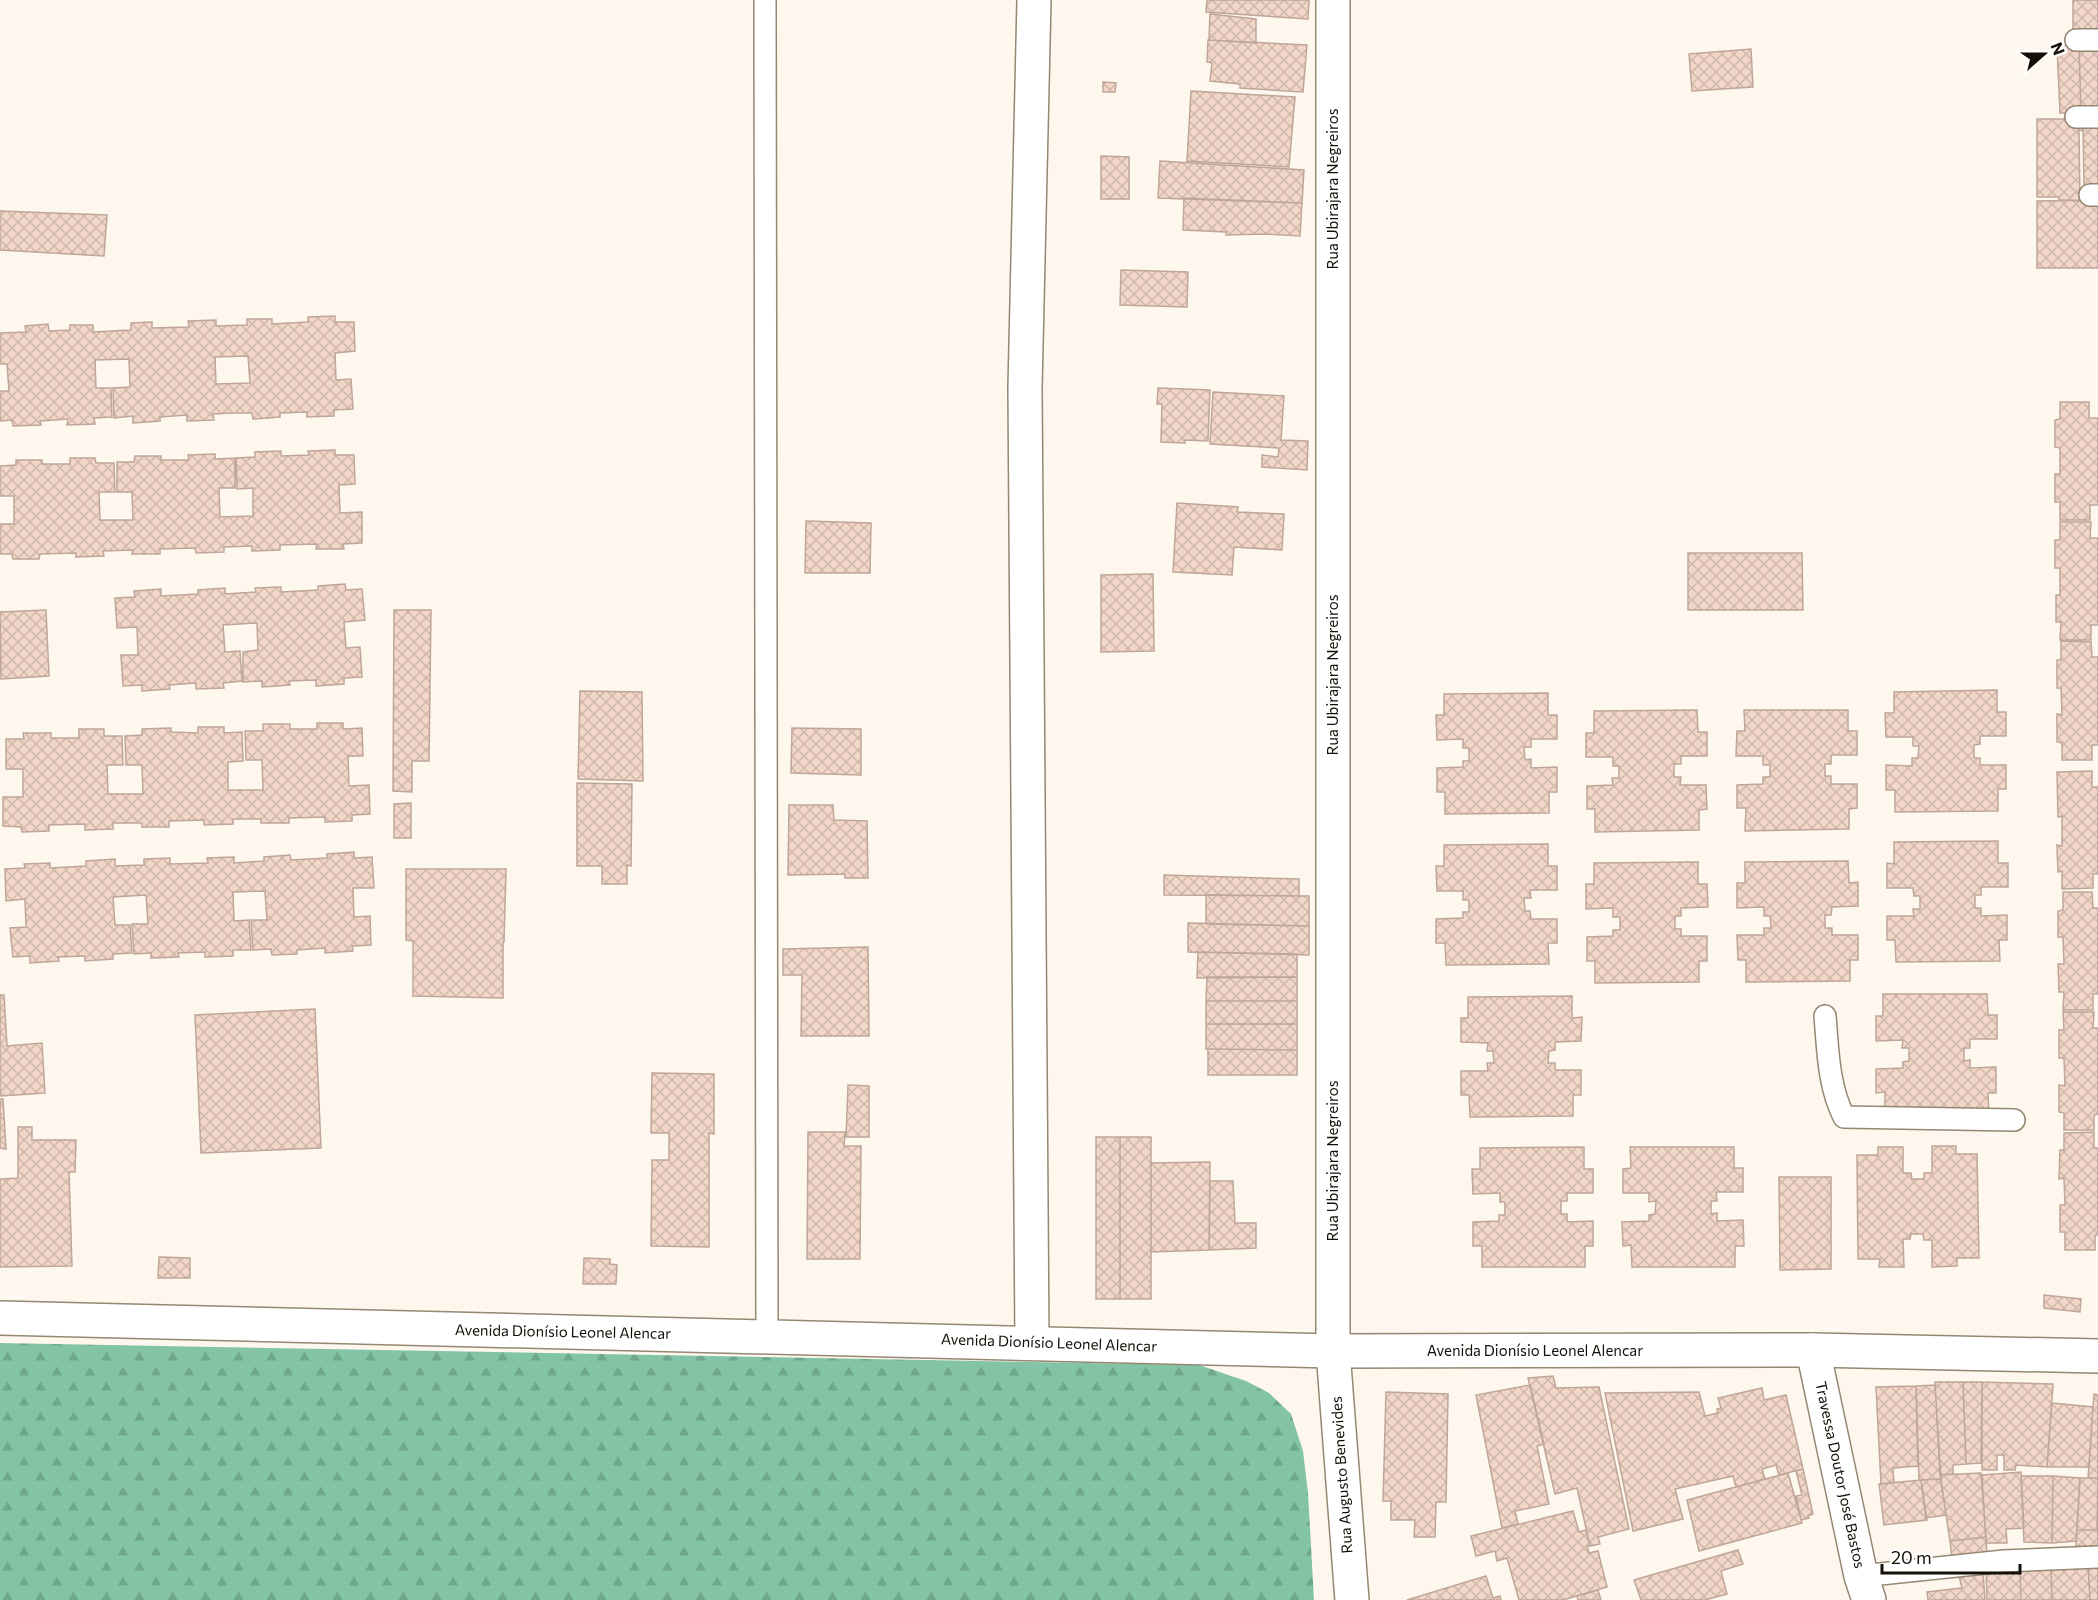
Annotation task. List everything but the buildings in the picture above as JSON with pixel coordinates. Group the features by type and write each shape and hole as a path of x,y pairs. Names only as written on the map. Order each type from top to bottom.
{"street":[{"path":"1032,1342 1025,388 1034,0"},
{"name":"Rua Ubirajara Negreiros","path":"1333,0 1333,1351"},
{"name":"Avenida Dionísio Leonel Alencar","path":"0,1318 1333,1351 1813,1350 2098,1356"},
{"name":"Travessa Doutor José Bastos","path":"1813,1350 1865,1588"},
{"name":"Rua Augusto Benevides","path":"1333,1351 1352,1600"}],"lane":[{"path":"765,0 767,1337"},
{"path":"2076,40 2098,40"},
{"path":"2076,117 2098,117"},
{"path":"1825,1016 1832,1086 1844,1117 2014,1120"},
{"path":"1865,1588 2004,1561 2098,1557"}],"green space":[{"path":"0,1343 1199,1365 1246,1381 1269,1393 1291,1414 1303,1451 1308,1493 1314,1600 0,1600"}]}
